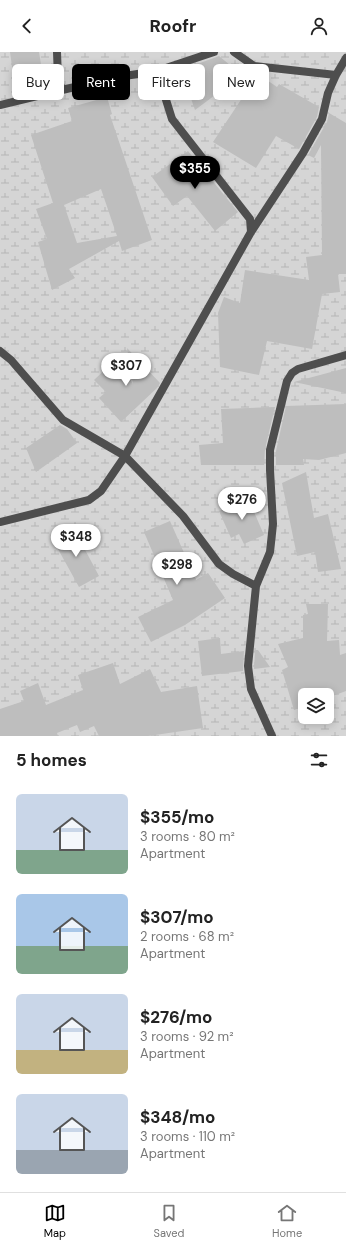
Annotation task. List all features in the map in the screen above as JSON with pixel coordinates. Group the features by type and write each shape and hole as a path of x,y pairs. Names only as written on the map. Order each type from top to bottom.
{"street":[{"path":"57,52 57,64"},
{"path":"178,64 214,52"},
{"path":"234,52 254,66 336,75"},
{"path":"0,522 89,500 101,491 125,456 251,232 303,153 318,126 336,75 346,58"},
{"path":"64,90 138,74"},
{"path":"0,105 21,100"},
{"path":"166,100 172,119 250,219 251,232"},
{"path":"0,351 12,360 63,420 125,456 183,516 219,564 233,574 256,586"},
{"path":"272,736 251,689 248,666 256,586 270,552 273,524 270,450 287,381 292,374 298,369 346,355"}],"green space":[{"path":"0,52 346,52 346,736 0,736"}],"building":[{"path":"10,52 39,52 41,64 12,64 12,66"},
{"path":"219,56 229,64 213,64 213,97 195,110 192,100 205,100 205,64 197,64"},
{"path":"269,82 277,87 279,84 319,107 317,117 299,149 276,136 256,168 213,142 241,100 269,100"},
{"path":"96,100 108,100 112,114 110,115 152,240 122,251 119,241 69,269 75,278 52,290 38,242 47,239 36,209 53,203 31,135 72,121 68,108","holes":["101,189 117,236 77,243 64,205"]},
{"path":"329,113 346,123 346,274 338,274 340,292 322,294 312,349 267,341 259,375 220,367 218,313 224,297 240,303 245,270 309,280 306,257 322,255 321,145 314,158 308,155 327,122"},
{"path":"188,151 238,212 215,231 187,196 173,206 152,177"},
{"path":"127,348 160,383 157,388 121,422 99,398 106,392 94,380 118,357 133,384"},
{"path":"346,368 346,393 294,382"},
{"path":"346,404 346,453 319,460 303,459 304,465 276,465 276,451 286,406"},
{"path":"275,407 265,449 264,465 201,465 199,445 223,443 221,409"},
{"path":"60,425 67,429 77,443 36,472 26,448"},
{"path":"306,472 314,518 328,514 341,569 318,572 315,552 297,556 282,483"},
{"path":"248,498 264,535 244,544 239,534 231,538 219,511"},
{"path":"170,521 196,580 208,573 225,598 185,625 151,642 138,617 173,600 144,532"},
{"path":"74,529 99,576 79,587 53,540"},
{"path":"306,604 328,604 327,641 339,640 340,655 346,653 346,691 334,695 334,688 298,688 298,709 294,710 282,670 288,667 278,644 303,638 303,615 308,614"},
{"path":"220,638 221,654 244,651 243,671 202,676 198,641"},
{"path":"255,650 258,650 270,667 254,669"},
{"path":"113,663 120,684 150,669 161,692 197,686 203,728 148,736 99,736 94,726 80,732 77,725 57,733 58,736 0,736 0,709 24,701 20,691 38,683 46,705 83,690 78,675"}]}
